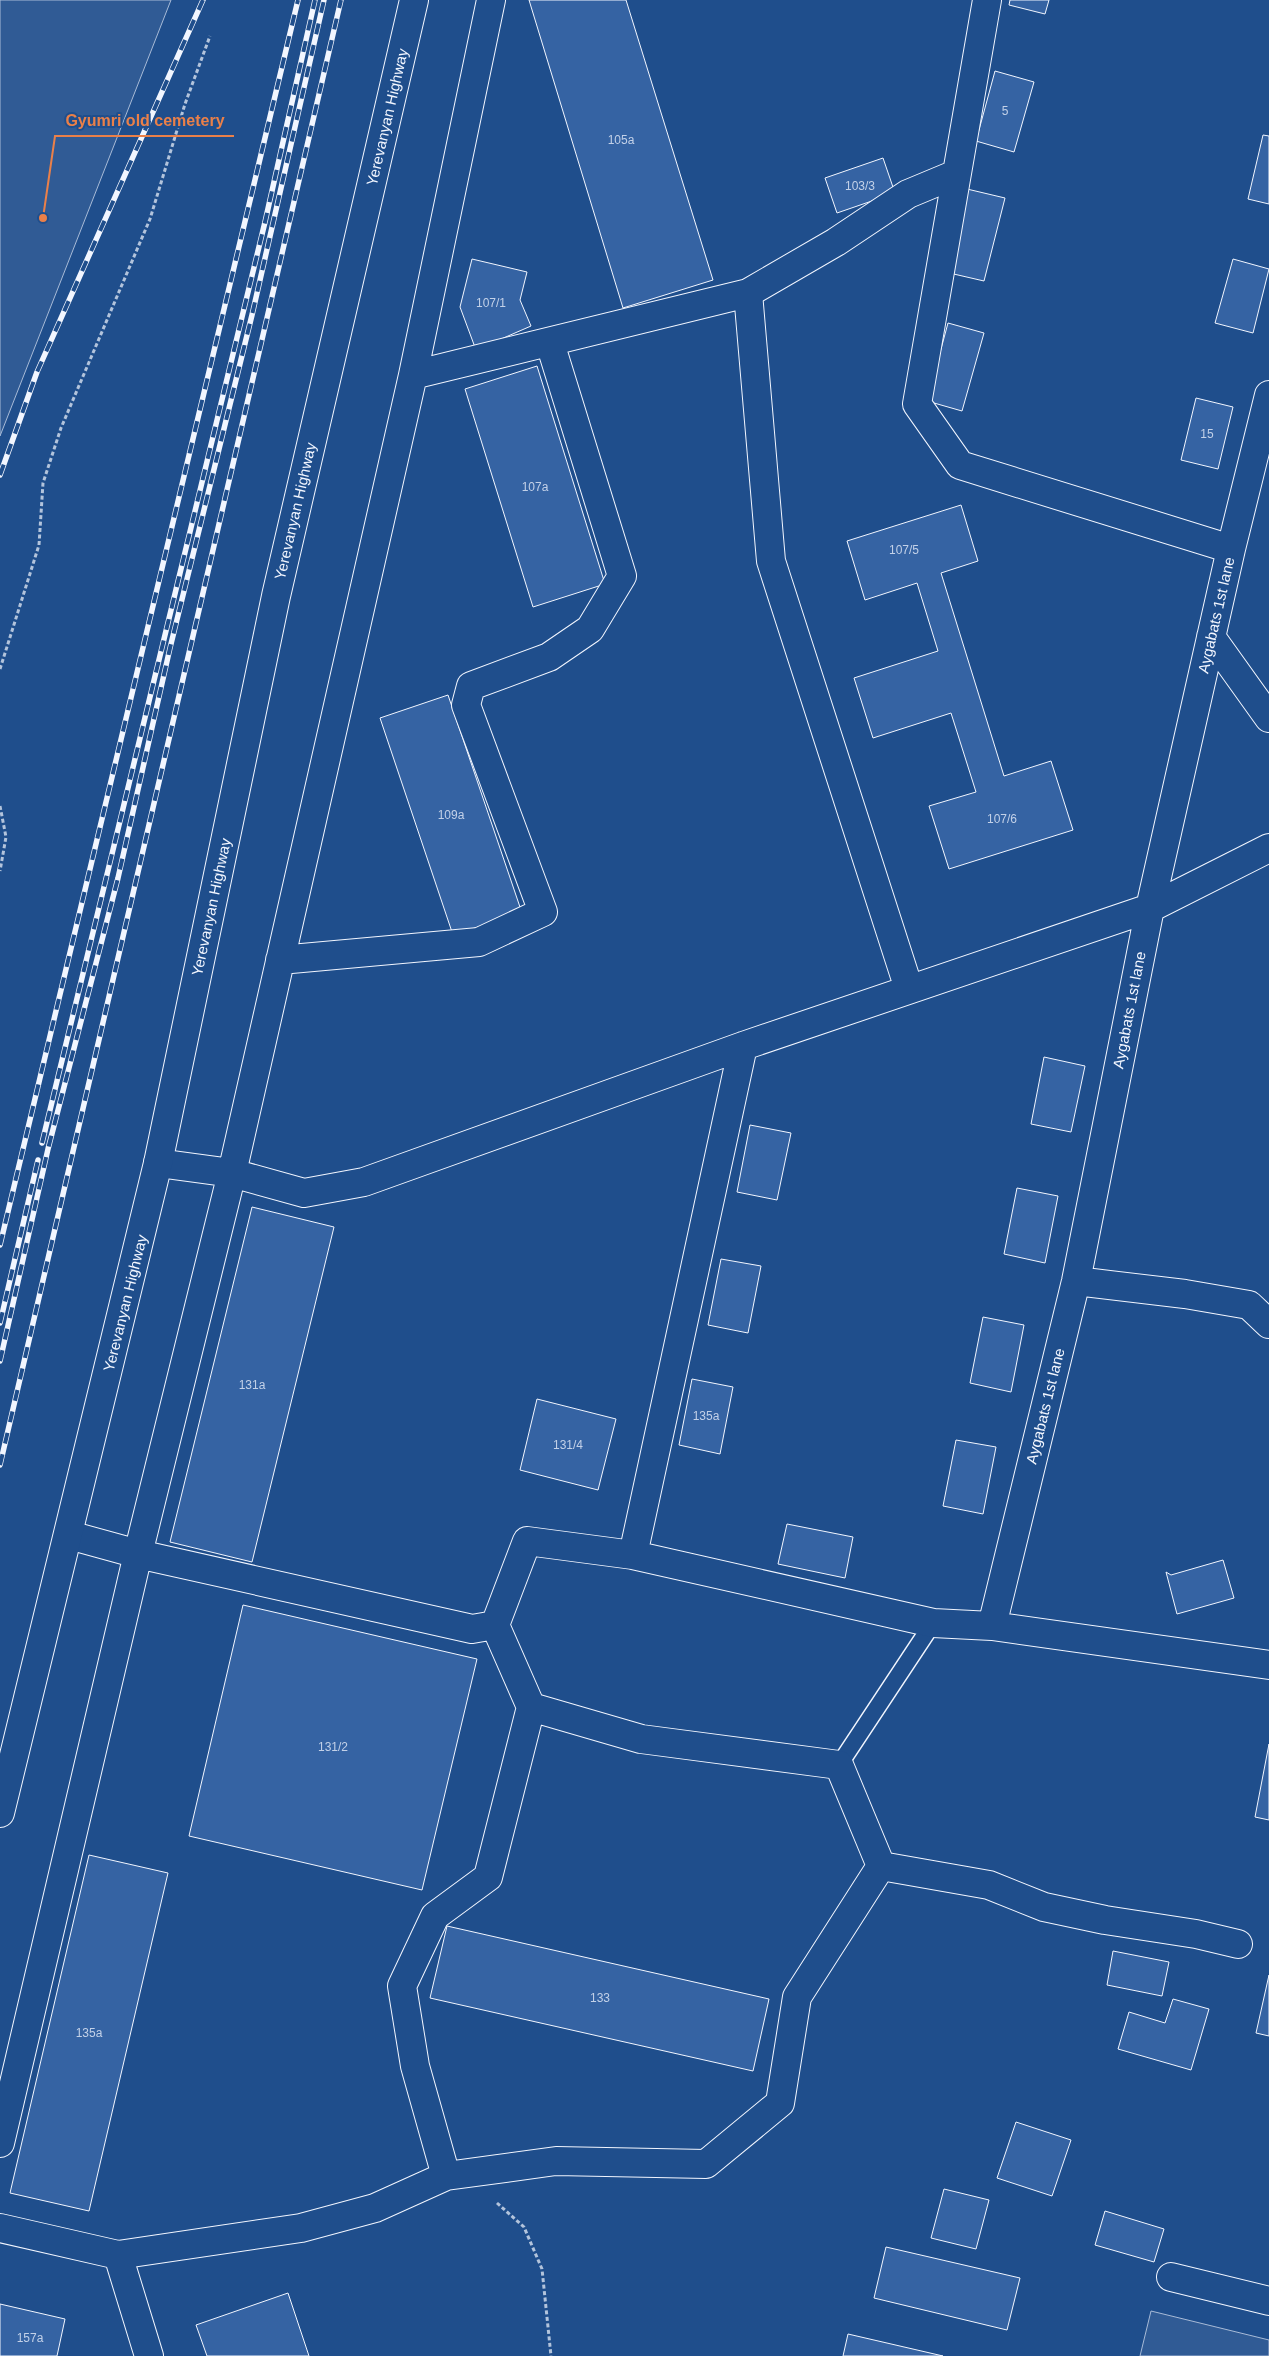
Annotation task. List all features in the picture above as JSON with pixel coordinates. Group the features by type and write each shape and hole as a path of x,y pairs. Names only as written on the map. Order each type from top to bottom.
{"main road":[{"name":"Yerevanyan Highway","path":"0,1812 69,1535 158,1163 276,596 414,0"},
{"path":"0,2144 138,1554 232,1173 413,375 491,0"},
{"path":"987,0 916,404 960,465 1231,549"},
{"path":"413,375 748,293 836,242 908,194 956,174"},
{"path":"748,293 771,561 909,989"},
{"path":"280,960 479,942 543,912 466,705 471,686 549,657 590,629 622,576 550,342"},
{"name":"Aygabats 1st lane","path":"992,1626 1076,1281 1150,908 1231,549 1269,395"},
{"path":"1211,638 1269,718"},
{"path":"158,1163 232,1173 304,1193 364,1182 743,1046 1150,908 1269,848"},
{"path":"634,1555 743,1046"},
{"path":"1076,1281 1185,1294 1249,1305 1269,1324"},
{"path":"69,1535 138,1554 472,1629 495,1625"},
{"path":"446,2176 415,2066 402,1986 435,1916 488,1877 531,1707 495,1625 527,1541 634,1555 933,1623 992,1626 1269,1665"},
{"path":"531,1707 641,1739 840,1765 881,1866"},
{"path":"0,2228 118,2255 301,2228 375,2208 446,2176 556,2161 706,2164 780,2102 797,1997 881,1866"},
{"path":"881,1866 989,1886 1044,1907 1238,1944"},
{"path":"118,2255 149,2356"},
{"path":"1171,2277 1269,2300"}],"lane":[{"path":"840,1765 933,1623"}],"path":[{"path":"0,669 39,545 43,483 61,428 150,219 185,104 210,36"},
{"path":"0,806 6,837 0,871"},
{"path":"446,2176 482,2191 524,2227 542,2269 551,2356"}],"shaded area":[{"path":"0,0 171,0 0,436"},
{"path":"1151,2311 1269,2340 1269,2356 1140,2356"}],"building":[{"path":"529,0 626,0 713,280 623,308"},
{"path":"1010,0 1049,0 1045,14 1009,5"},
{"path":"995,71 1034,82 1014,152 976,141"},
{"path":"1263,135 1269,136 1269,204 1248,199"},
{"path":"883,158 895,193 837,213 825,178"},
{"path":"967,189 1005,198 984,281 945,272"},
{"path":"472,259 527,272 520,300 531,326 476,350 460,307"},
{"path":"1233,259 1269,269 1253,333 1215,323"},
{"path":"948,323 984,333 962,411 927,401"},
{"path":"537,366 605,584 533,607 465,389"},
{"path":"1196,398 1233,407 1218,469 1181,460"},
{"path":"961,505 978,561 941,573 1004,776 1051,761 1073,830 949,869 929,806 976,792 951,713 873,738 854,678 938,651 917,583 865,600 847,541"},
{"path":"448,695 522,913 453,935 380,718"},
{"path":"1044,1057 1085,1066 1071,1132 1031,1124"},
{"path":"750,1125 791,1133 777,1200 737,1192"},
{"path":"1017,1188 1058,1196 1045,1263 1004,1254"},
{"path":"252,1207 334,1227 252,1562 170,1542"},
{"path":"721,1259 761,1266 748,1333 708,1325"},
{"path":"983,1317 1024,1325 1011,1392 970,1383"},
{"path":"692,1379 733,1387 720,1454 679,1445"},
{"path":"537,1399 616,1419 598,1490 520,1470"},
{"path":"956,1440 996,1447 983,1514 943,1506"},
{"path":"787,1524 853,1537 845,1578 778,1564"},
{"path":"1223,1560 1234,1598 1177,1614 1166,1572 1171,1575"},
{"path":"243,1605 477,1659 422,1890 189,1836"},
{"path":"1269,1744 1269,1820 1255,1817"},
{"path":"89,1855 168,1873 89,2211 10,2193"},
{"path":"447,1926 769,1999 753,2071 430,1998"},
{"path":"1113,1951 1169,1962 1162,1996 1107,1985"},
{"path":"1269,1975 1269,2036 1256,2033"},
{"path":"1173,1999 1209,2009 1191,2070 1118,2049 1129,2012 1165,2023"},
{"path":"1016,2122 1071,2140 1052,2196 997,2178"},
{"path":"944,2189 989,2200 976,2249 931,2238"},
{"path":"1105,2211 1164,2229 1154,2262 1095,2245"},
{"path":"886,2247 1020,2278 1007,2330 874,2298"},
{"path":"288,2293 309,2356 207,2356 196,2325"},
{"path":"0,2304 65,2319 57,2356 0,2356"},
{"path":"848,2334 943,2356 843,2356"}],"railway":[{"path":"0,475 37,372 203,0"},
{"path":"0,1245 298,0"},
{"path":"42,1143 265,222 315,0"},
{"path":"0,1361 48,1149 118,878 170,648 252,315 324,0"},
{"path":"0,1465 341,0"},
{"path":"0,1323 38,1160"}],"place":[{"name":"Gyumri old cemetery","path":"43,218"}]}
